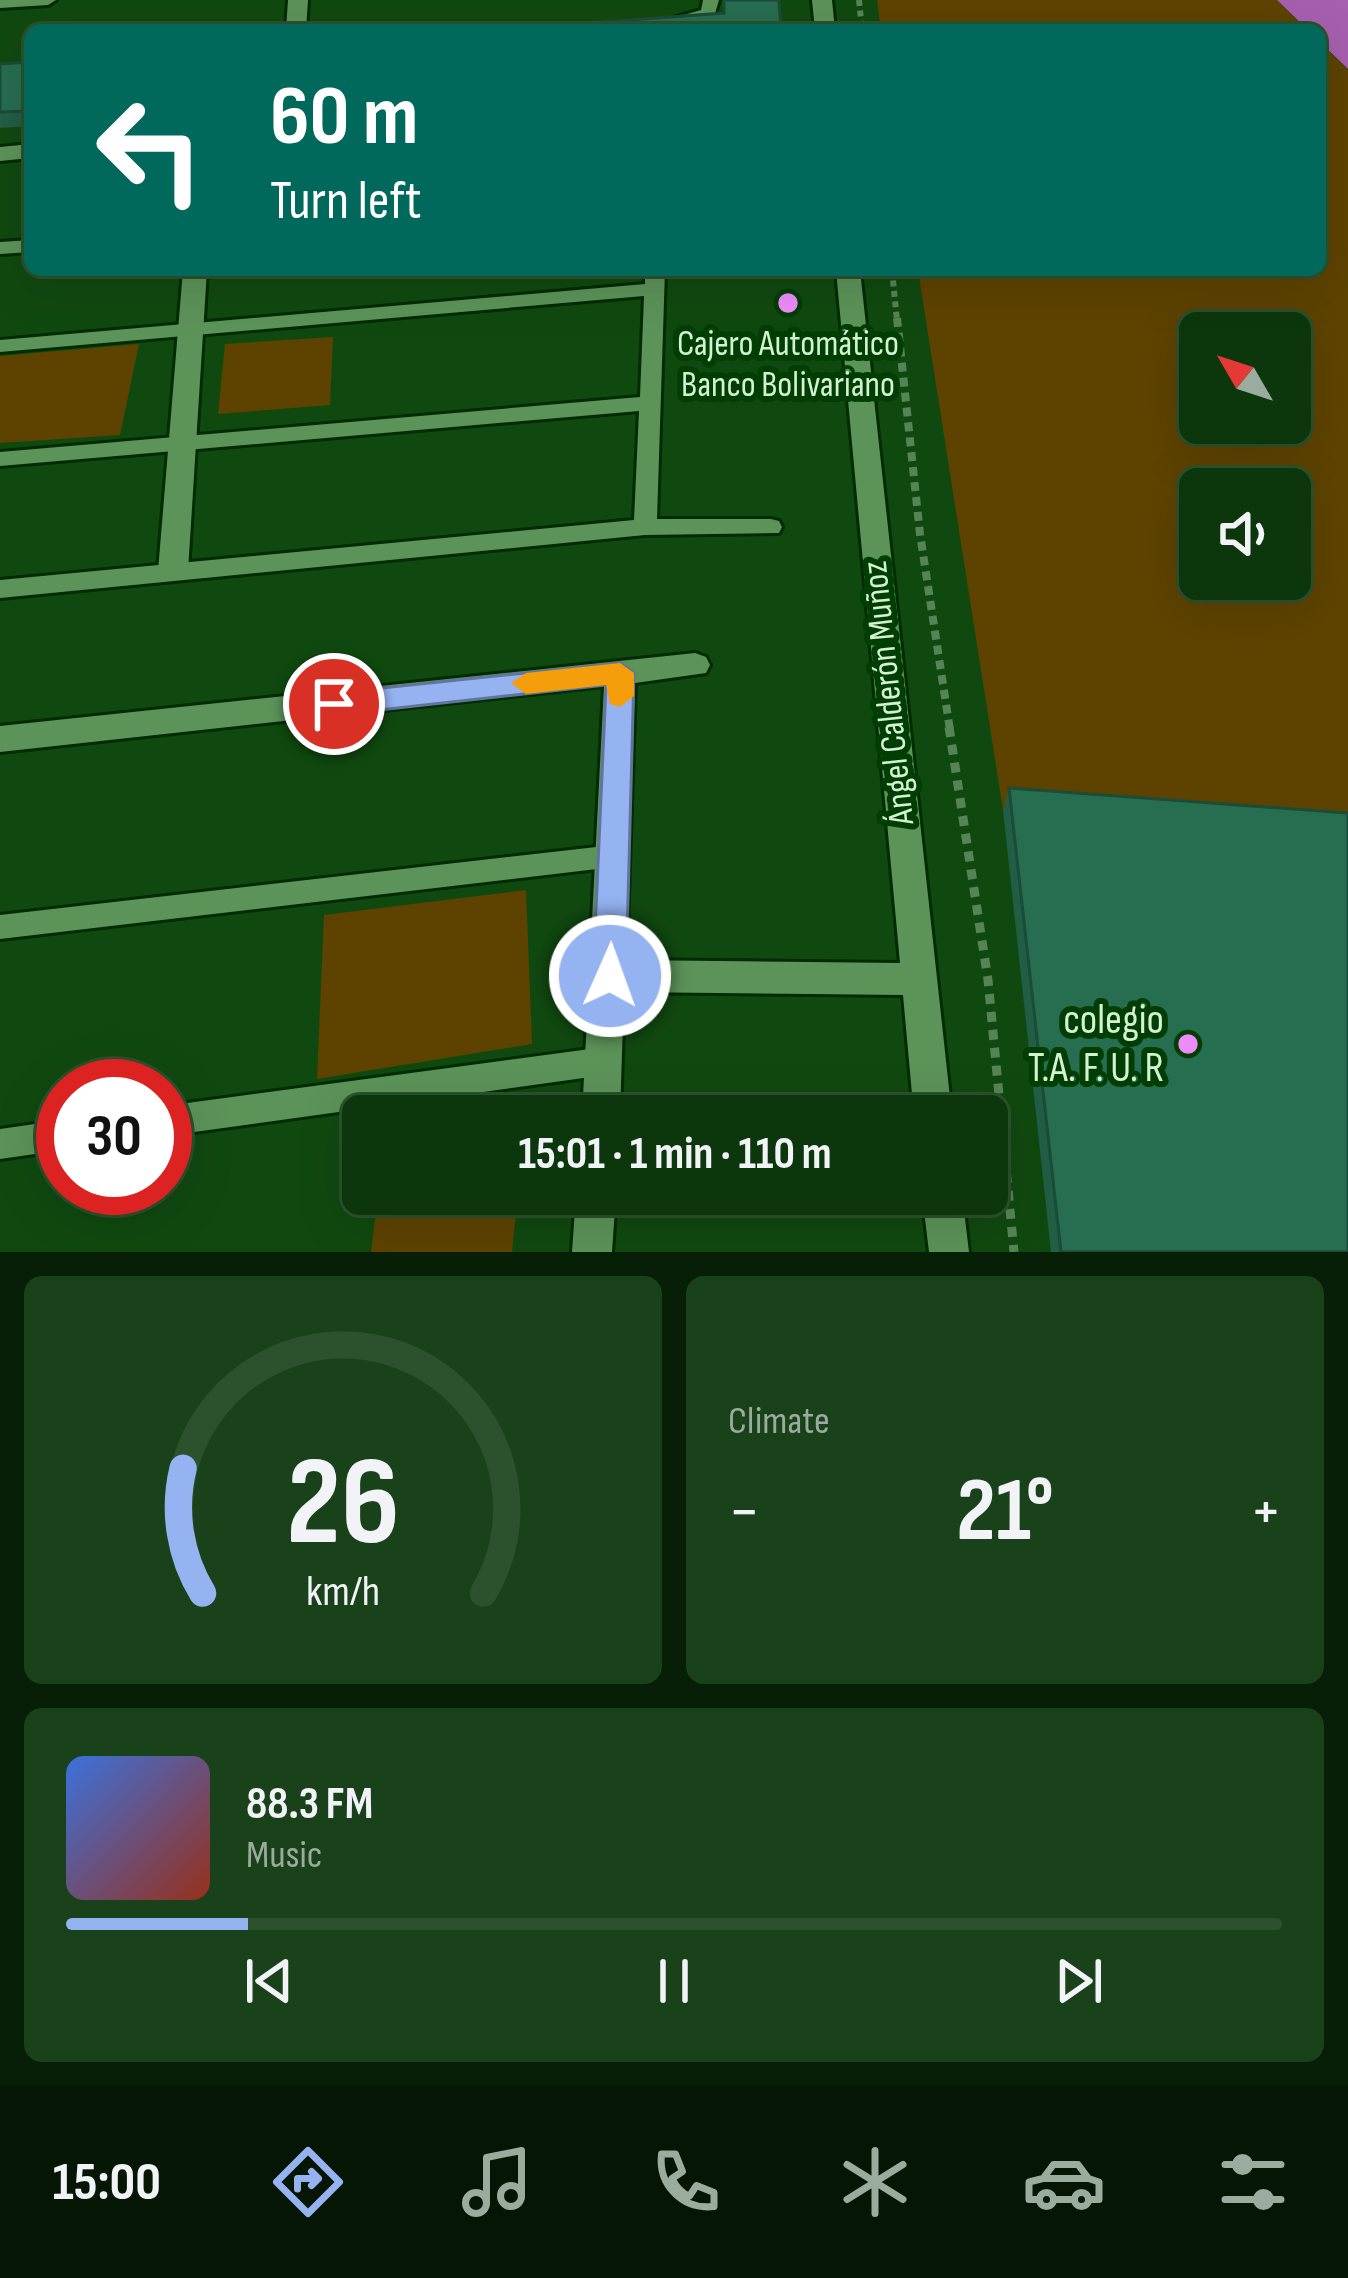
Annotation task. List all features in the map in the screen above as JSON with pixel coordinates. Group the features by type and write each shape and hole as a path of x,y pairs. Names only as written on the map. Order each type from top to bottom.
{"street":[{"path":"173,571 194,276"},
{"name":"Ángel Calderón Muñoz","path":"849,276 930,1095"},
{"path":"0,740 694,665"},
{"path":"603,1095 620,673"},
{"path":"610,976 916,979"},
{"path":"592,1252 595,1215"},
{"path":"945,1215 949,1252"}],"lane":[{"path":"0,3 48,0"},
{"path":"651,21 703,16 711,10 711,0"},
{"path":"0,346 655,279 645,527"},
{"path":"0,459 647,403"},
{"path":"0,589 645,527 771,527"},
{"path":"0,927 614,856"},
{"path":"192,1117 605,1061"},
{"path":"0,1144 36,1139"}],"path":[{"path":"893,276 920,534 988,980 1014,1252"}],"shaded area":[{"path":"877,0 1277,0 1301,24 880,24"},
{"path":"1277,0 1348,0 1348,69 1326,48 1326,24 1302,24"},
{"path":"1326,48 1348,70 1348,1252 1003,810 919,276 1326,276"},
{"path":"333,337 330,405 218,414 225,344"},
{"path":"139,344 120,435 0,443 0,356"},
{"path":"526,890 532,1044 317,1079 324,915"},
{"path":"375,1215 516,1215 512,1252 371,1252"}],"building":[{"path":"724,0 779,0 781,24 574,24 724,13"},
{"path":"24,62 24,111 0,112 0,64"},
{"name":"colegio T.A. F. U. R","path":"1009,788 1348,813 1348,1252 1061,1252"}],"slow traffic":[{"path":"526,683 620,673 620,696"}],"place":[{"name":"Cajero Automático Banco Bolivariano","path":"788,303"},
{"name":"colegio T.A. F. U. R","path":"1188,1044"}],"route":[{"path":"334,704 620,673 610,976"}]}
